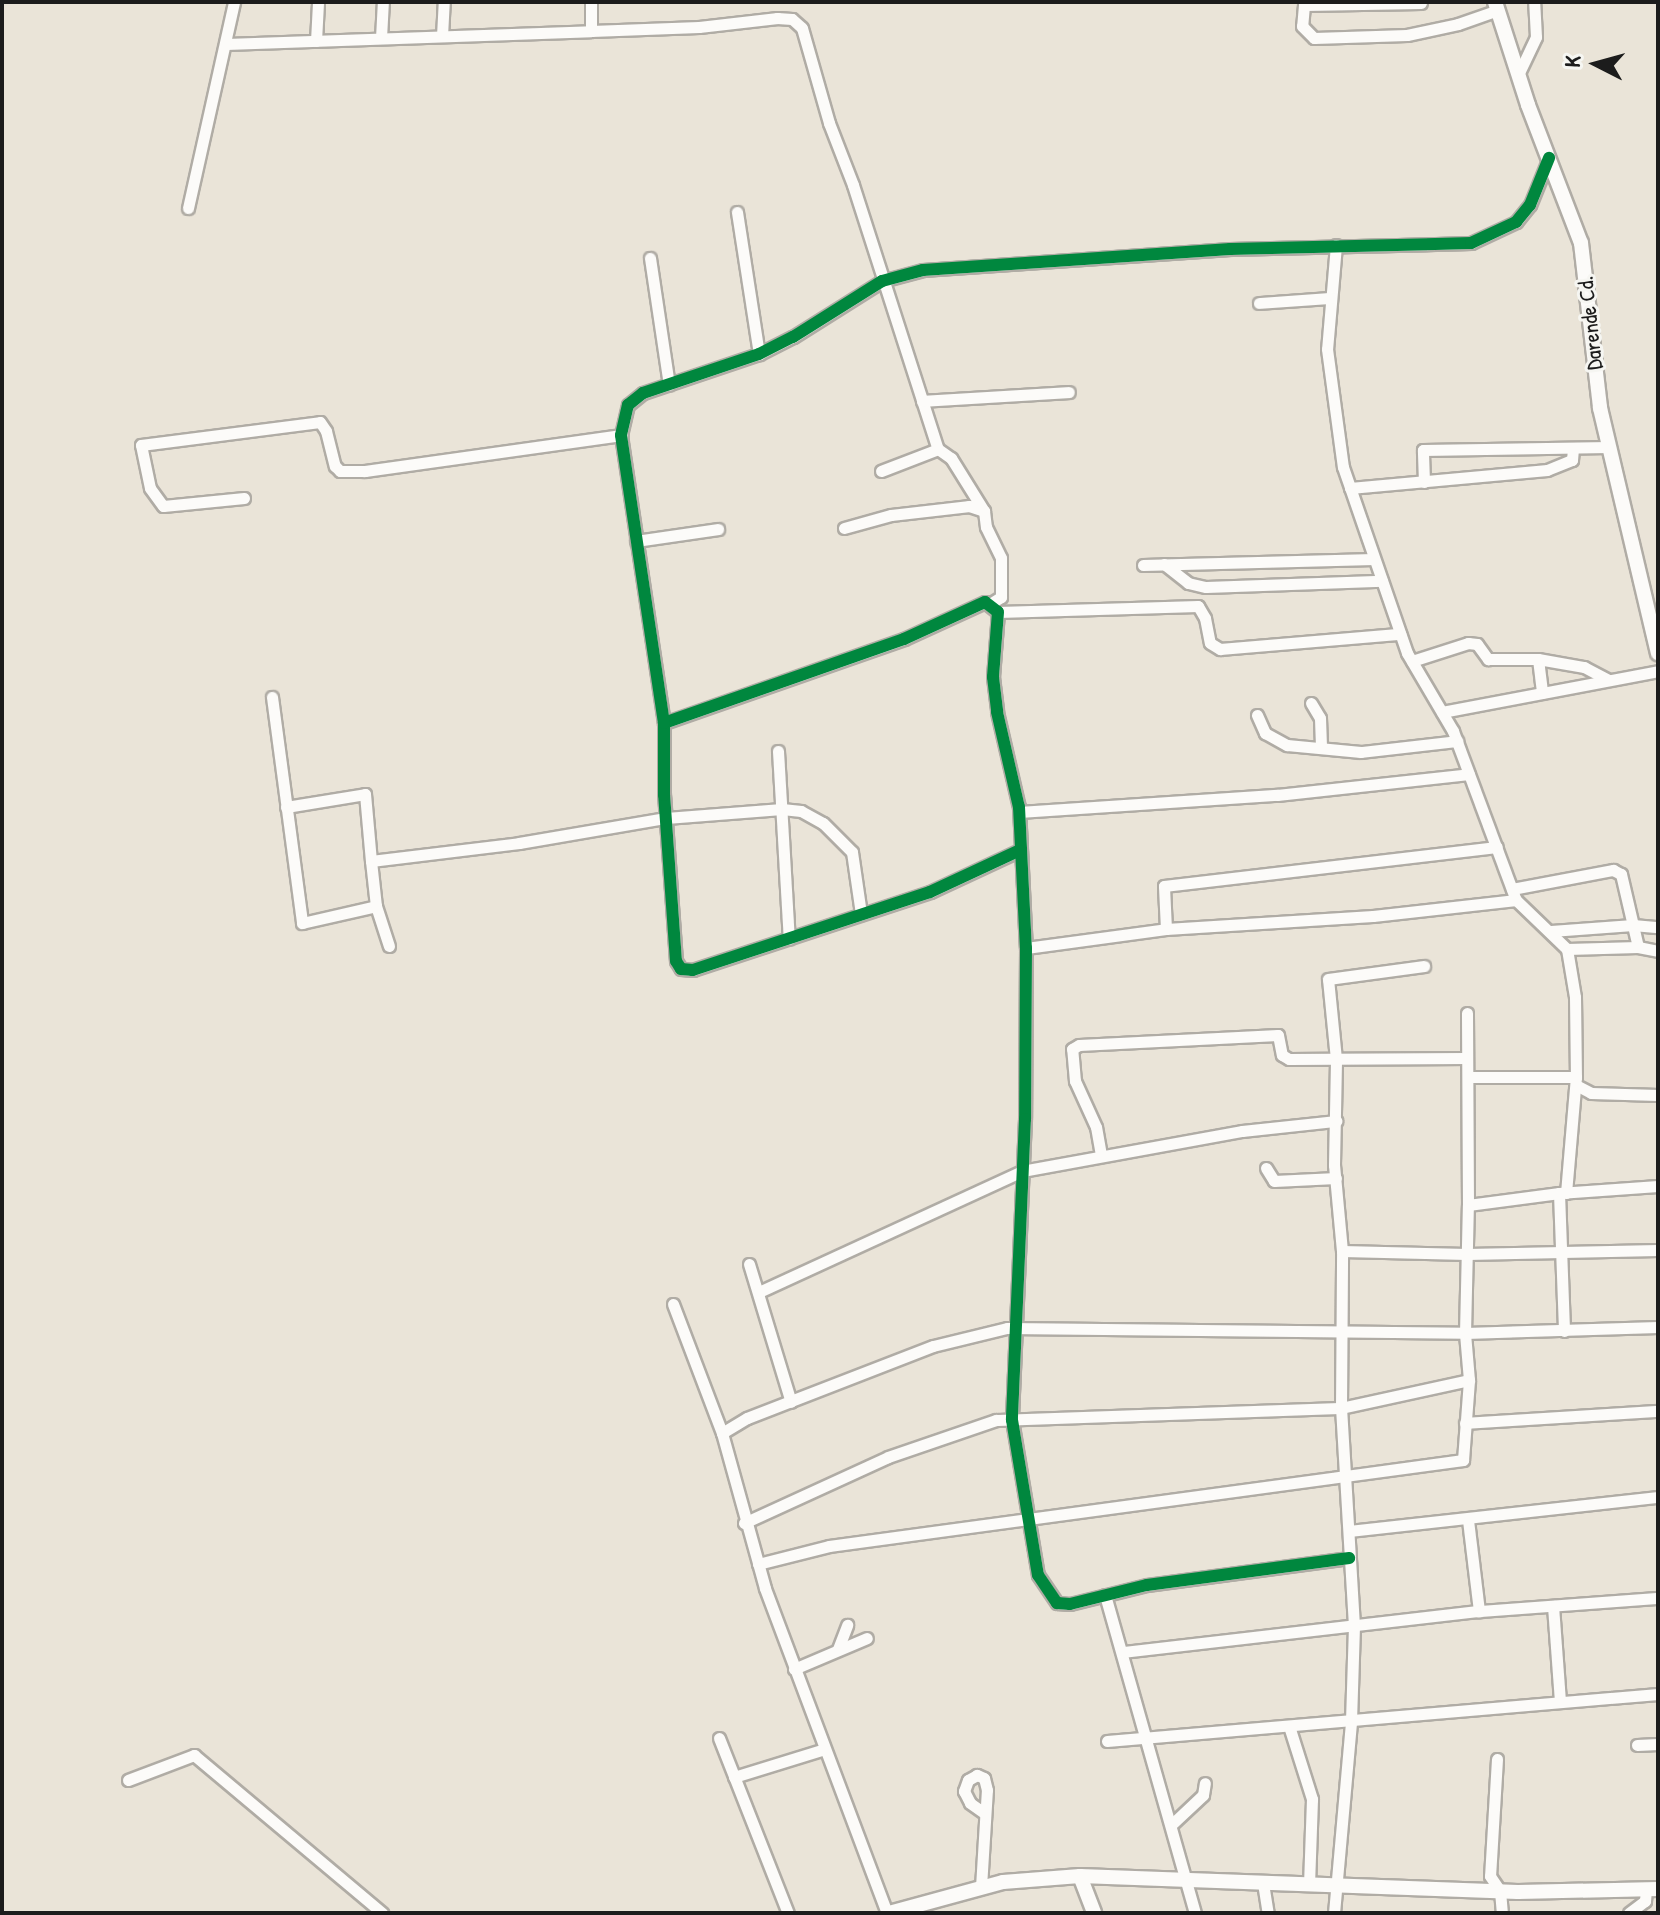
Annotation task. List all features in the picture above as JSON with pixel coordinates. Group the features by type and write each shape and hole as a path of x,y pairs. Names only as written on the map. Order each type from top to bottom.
{"street":[{"path":"188,208 234,2"},
{"path":"316,41 318,2"},
{"path":"381,38 383,2"},
{"path":"442,36 444,2"},
{"path":"591,2 591,31"},
{"path":"1518,75 1536,37 1534,2"},
{"path":"1421,3 1304,4 1302,26 1314,38 1407,35 1458,24 1496,6"},
{"name":"Darende Cd.","path":"1496,6 1518,75 1581,243 1600,408 1658,653"},
{"path":"226,44 699,27 792,19 802,28 938,449 951,458 984,511 986,527 1003,569 1001,597 994,608 993,657 997,712 1019,812 1018,851 1026,948 1022,1171 1012,1420 1038,1575 1057,1603 1083,1602 1147,1585 1349,1558"},
{"path":"1018,851 930,892 693,970 681,969 676,961 666,818 664,723 621,435 628,405 643,393 759,354 793,337 882,281 923,270 1336,245 1471,243 1499,233 1516,222 1530,205 1549,158"},
{"path":"737,212 759,354"},
{"path":"1336,245 1327,349 1343,467 1400,634 1457,741 1514,894 1567,949 1575,997 1576,1081 1562,1193 1564,1331"},
{"path":"650,258 669,385"},
{"path":"1259,303 1331,298"},
{"path":"922,401 1023,392 1069,392"},
{"path":"244,498 163,506 150,488 141,445 320,422 326,431 335,466 340,471 365,471 621,435"},
{"path":"1424,482 1423,450 1609,447"},
{"path":"1350,488 1547,470 1572,460 1573,448"},
{"path":"881,471 938,449"},
{"path":"844,528 891,515 922,511 969,506 984,511"},
{"path":"636,541 718,529"},
{"path":"1143,565 1374,559"},
{"path":"1164,564 1188,583 1206,587 1382,581"},
{"path":"664,723 904,639 985,602 994,608 1198,606 1205,618 1210,643 1220,649 1400,634"},
{"path":"1412,661 1468,643 1477,644 1488,659 1538,659 1584,667 1609,680"},
{"path":"1538,659 1542,693"},
{"path":"1442,712 1658,671"},
{"path":"272,697 302,923 376,906"},
{"path":"1311,703 1320,718 1321,748"},
{"path":"1257,715 1265,733 1275,740 1321,748 1361,752 1457,741"},
{"path":"778,751 789,939"},
{"path":"1019,812 1277,795 1469,774"},
{"path":"286,807 365,794 376,906 389,946"},
{"path":"371,861 519,843 666,818 780,809 801,811 845,843 852,852 861,914"},
{"path":"1166,929 1164,886 1497,847"},
{"path":"1026,948 1166,929 1373,916 1514,894 1613,870 1621,874 1638,947"},
{"path":"1551,931 1633,925 1658,927"},
{"path":"1567,949 1638,947 1658,951"},
{"path":"1334,1913 1351,1721 1354,1626 1341,1408 1342,1251 1336,1178 1336,1059 1328,979 1424,966"},
{"path":"758,1564 829,1546 1463,1460 1469,1380 1465,1333 1467,1013"},
{"path":"1101,1155 1096,1127 1075,1081 1072,1049 1079,1045 1278,1035 1282,1055 1289,1059 1467,1058"},
{"path":"1468,1077 1576,1081 1591,1093 1658,1095"},
{"path":"759,1292 1022,1171 1242,1131 1336,1121"},
{"path":"1266,1168 1274,1181 1336,1178"},
{"path":"1468,1205 1562,1193 1658,1186"},
{"path":"1342,1251 1467,1254 1658,1250"},
{"path":"749,1264 791,1402"},
{"path":"673,1304 722,1433 744,1523 794,1669 888,1913 981,1887 1080,1876 1500,1891 1652,1890"},
{"path":"722,1433 747,1418 933,1346 970,1335 1015,1329 1465,1333 1658,1327"},
{"path":"744,1523 888,1457 973,1427 1012,1420 1093,1418 1120,1413 1227,1414 1341,1408 1469,1380"},
{"path":"1465,1423 1658,1411"},
{"path":"1349,1531 1658,1497"},
{"path":"1468,1520 1479,1611"},
{"path":"1105,1595 1195,1913"},
{"path":"1123,1652 1479,1611 1658,1598"},
{"path":"1553,1606 1560,1702"},
{"path":"838,1649 847,1625"},
{"path":"794,1669 867,1638"},
{"path":"1107,1741 1658,1694"},
{"path":"1289,1726 1312,1799 1309,1885"},
{"path":"719,1738 788,1913"},
{"path":"1637,1745 1658,1744"},
{"path":"734,1777 825,1749"},
{"path":"128,1780 194,1755 382,1913"},
{"path":"1497,1759 1490,1876 1500,1891 1502,1913"},
{"path":"1171,1825 1203,1795 1205,1783"},
{"path":"981,1887 986,1830 983,1812"},
{"path":"1080,1876 1094,1913"},
{"path":"1263,1883 1268,1913"},
{"path":"1629,1913 1645,1901 1652,1890"}],"cycle path":[{"path":"1018,851 930,892 693,970 681,969 676,961 664,795 664,723 621,435 628,405 643,393 759,354 793,337 882,281 923,270 1230,249 1471,243 1516,222 1530,205 1549,158"},
{"path":"664,723 904,639 985,602 998,612 993,677 997,712 1019,807 1026,948 1025,1119 1012,1420 1038,1575 1057,1603 1070,1604 1147,1585 1349,1558"}]}
